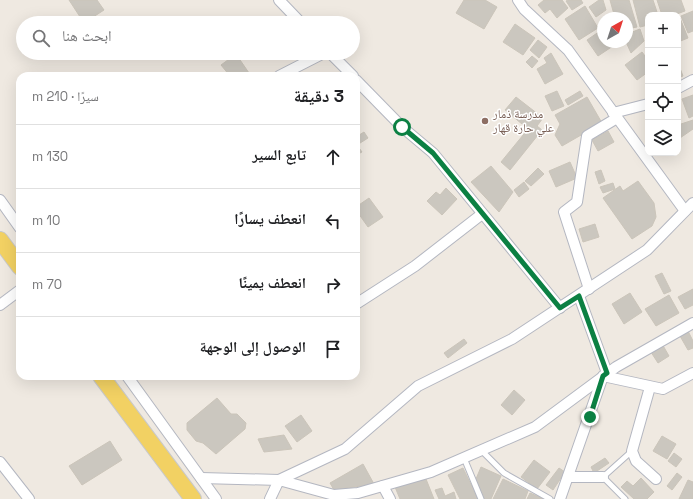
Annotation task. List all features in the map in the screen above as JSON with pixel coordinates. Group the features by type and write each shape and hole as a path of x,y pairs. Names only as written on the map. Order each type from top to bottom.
{"main road":[{"path":"0,240 16,262"},
{"path":"104,380 193,499"}],"street":[{"path":"278,0 294,16"},
{"path":"518,0 524,9 568,50 685,211"},
{"path":"287,72 310,60"},
{"path":"337,60 348,72"},
{"path":"681,86 693,80"},
{"path":"360,84 402,127 433,153 560,308"},
{"path":"589,289 564,212 577,202 587,136 615,116 645,105"},
{"path":"0,200 16,222"},
{"path":"270,499 279,480 345,449 418,386 512,339 647,250 693,203"},
{"path":"360,301 415,266 482,214"},
{"path":"0,305 16,293"},
{"path":"560,499 605,375 579,296"},
{"path":"201,478 279,480 334,495 358,493 431,472 535,427 616,367 693,323"},
{"path":"605,375 663,389 693,372"},
{"path":"130,380 216,499"},
{"path":"650,387 632,451 636,461 656,480"},
{"path":"0,462 29,499"},
{"path":"568,477 603,477"},
{"path":"383,486 390,499"}],"lane":[{"path":"481,450 504,473 550,499"},
{"path":"625,499 603,477 632,451"},
{"path":"464,458 480,499"}],"building":[{"path":"69,0 97,0 104,10 95,16 79,16"},
{"path":"464,0 485,0 497,7 484,29 456,13"},
{"path":"544,0 562,0 568,8 557,18 550,9 545,13 538,5"},
{"path":"581,0 583,3 572,10 566,1"},
{"path":"599,0 603,0 606,10 603,12 597,12 596,17 589,7"},
{"path":"610,0 629,0 633,12 613,12"},
{"path":"633,0 653,0 657,12 645,12 645,26 640,27"},
{"path":"657,0 681,0 685,11 681,12 661,12"},
{"path":"585,6 597,29 579,40 565,19"},
{"path":"693,11 693,31 688,33 681,16"},
{"path":"633,14 637,27 633,28"},
{"path":"681,20 688,38 681,41"},
{"path":"515,24 535,38 523,55 503,42"},
{"path":"640,29 644,41 631,53 629,48 633,48 633,32"},
{"path":"597,33 597,48 610,48 598,56 587,40"},
{"path":"538,40 547,47 539,58 530,50"},
{"path":"642,52 645,56 645,74 637,80 625,65"},
{"path":"551,53 563,74 545,84 537,69 547,63 544,58"},
{"path":"532,56 538,61 532,68 526,62"},
{"path":"228,60 240,60 248,72 227,72 221,65"},
{"path":"557,91 564,106 552,111 545,96"},
{"path":"580,91 583,96 568,105 565,100"},
{"path":"693,95 693,116 689,118 682,99"},
{"path":"516,97 543,118 537,126 542,130 510,170 501,162 528,129 505,110"},
{"path":"587,97 602,123 562,146 555,135 560,124 555,115"},
{"path":"693,120 693,129 681,137 681,124"},
{"path":"608,131 614,142 598,151 592,140"},
{"path":"364,132 368,138 360,143 360,134"},
{"path":"570,162 577,178 556,187 549,171"},
{"path":"491,166 513,192 499,212 471,182"},
{"path":"538,168 544,174 531,186 525,181"},
{"path":"601,170 605,181 599,184 595,172"},
{"path":"638,181 654,203 656,217 652,226 632,239 603,198 620,186 623,191"},
{"path":"524,182 529,189 519,197 514,190"},
{"path":"613,183 615,189 603,193 600,187"},
{"path":"446,188 457,199 442,215 427,201 436,192 440,195"},
{"path":"369,198 383,217 368,227 360,216 360,204"},
{"path":"595,224 599,237 583,242 579,229"},
{"path":"662,273 671,291 664,294 655,276"},
{"path":"693,289 693,305 685,309 678,297"},
{"path":"630,293 642,312 624,324 612,304"},
{"path":"669,295 679,313 656,326 645,309"},
{"path":"688,331 693,341 693,348 688,350 680,336"},
{"path":"464,339 467,343 448,358 444,353"},
{"path":"661,342 669,356 658,363 649,349"},
{"path":"514,390 525,400 512,415 501,405"},
{"path":"217,398 231,414 237,414 246,423 245,429 216,454 203,443 196,441 187,430 187,423"},
{"path":"301,415 312,431 297,442 285,426"},
{"path":"284,435 292,449 264,452 258,439"},
{"path":"662,436 676,444 667,459 653,451"},
{"path":"110,441 122,460 82,485 69,466"},
{"path":"674,453 682,459 676,467 668,461"},
{"path":"605,458 609,463 594,473 591,467"},
{"path":"534,460 550,472 537,489 521,477"},
{"path":"363,464 374,484 334,490 330,483"},
{"path":"481,467 501,476 491,499 483,499 476,479"},
{"path":"463,468 478,499 460,499 448,475"},
{"path":"559,468 565,472 553,490 546,485"},
{"path":"677,473 682,477 672,490 667,486"},
{"path":"641,478 654,492 647,499 634,499 621,487 627,481 633,486"},
{"path":"426,479 434,499 400,499 395,487"},
{"path":"503,479 528,491 525,499 493,499"},
{"path":"688,480 693,482 693,499 679,499"},
{"path":"442,488 445,496 454,492 456,499 439,499 435,490"},
{"path":"530,493 544,499 527,499"}],"place":[{"name":"مدرسة ذمار علي حارة قهار","path":"485,121"}],"route":[{"path":"402,127 433,153 560,308 579,296 607,373 603,376 590,417"}]}
